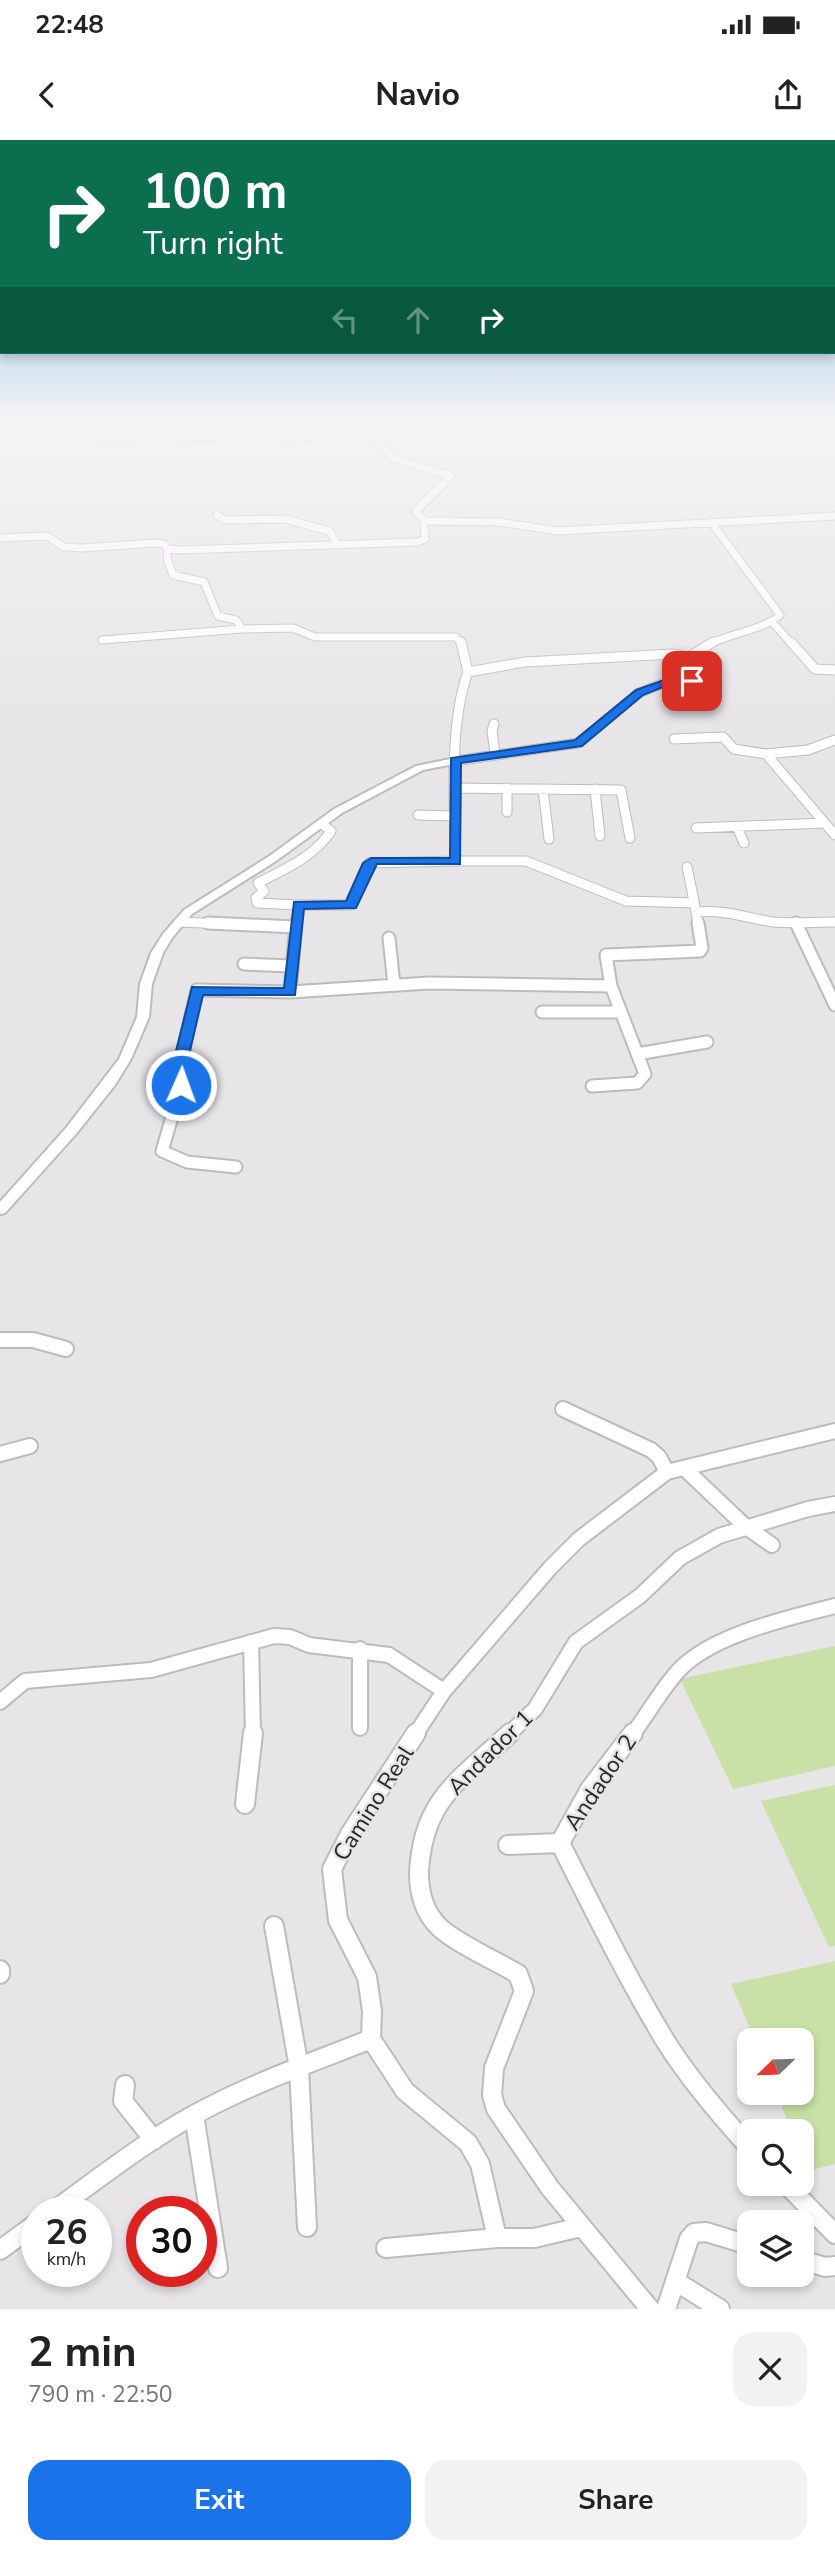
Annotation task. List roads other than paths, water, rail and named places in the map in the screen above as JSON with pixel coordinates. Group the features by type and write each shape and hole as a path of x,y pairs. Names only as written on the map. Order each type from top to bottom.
{"street":[{"path":"304,523 309,527 329,531 338,545"},
{"path":"167,549 422,541 425,539 424,523"},
{"path":"507,523 558,531 690,523"},
{"path":"468,671 525,662 673,654 689,657 705,645 754,626 773,623 780,615 778,611 712,523"},
{"path":"0,538 47,536 64,547 155,543 167,545 167,559 173,575 204,582 218,616 236,620 242,629"},
{"path":"773,623 815,669 835,670"},
{"path":"102,639 242,629 297,629 315,637 460,639 468,671 460,690 455,761 456,861"},
{"path":"0,1210 71,1131 125,1059 143,1017 146,984 157,953 179,922 198,905 272,859 338,811 411,772 429,765 584,741 639,693 661,684 692,681 689,657"},
{"path":"494,724 492,731 495,754"},
{"path":"674,738 723,737 734,749 766,754 808,750 833,739"},
{"path":"766,754 835,835"},
{"path":"456,788 621,790 630,838"},
{"path":"507,788 507,812"},
{"path":"543,789 549,839"},
{"path":"595,789 600,836"},
{"path":"418,816 454,816"},
{"path":"696,828 824,823"},
{"path":"321,824 331,831 314,852 258,883 264,891 256,898 257,903 351,905 369,863 375,861 526,861 626,901 717,910 765,920 835,922"},
{"path":"737,827 744,843"},
{"path":"592,1086 637,1083 645,1073 611,986 606,955 700,951 702,948 687,867"},
{"path":"290,992 290,966 298,905"},
{"path":"179,922 295,927"},
{"path":"795,922 835,1004"},
{"path":"389,938 394,985"},
{"path":"244,964 290,966"},
{"path":"236,1167 185,1162 169,1157 162,1151 188,1063 182,1055 195,993 202,989 290,992 394,985 611,986"},
{"path":"542,1012 621,1012"},
{"path":"637,1054 707,1042"},
{"path":"0,1340 24,1338 48,1341 66,1349"},
{"path":"563,1409 651,1450 659,1457 667,1472"},
{"name":"Camino Real","path":"371,2039 372,2011 367,1977 338,1920 332,1894 332,1868 350,1834 444,1691 579,1539 667,1472 835,1431"},
{"path":"0,1454 30,1446"},
{"path":"684,1468 746,1527 772,1545"},
{"name":"Andador 1","path":"650,2309 544,2180 498,2114 492,2094 494,2073 503,2038 525,1992 524,1983 518,1974 440,1928 427,1912 419,1888 420,1855 425,1830 438,1805 468,1768 494,1748 535,1709 576,1642 640,1596 680,1558 698,1546 746,1527 835,1504"},
{"name":"Andador 2","path":"737,2134 708,2101 667,2043 605,1932 560,1843 567,1826 612,1757 684,1665 720,1644 835,1605"},
{"path":"0,1702 25,1681 151,1670 274,1636 290,1637 309,1645 389,1655 444,1691"},
{"path":"245,1804 252,1770 255,1730 251,1642"},
{"path":"360,1650 360,1728"},
{"path":"508,1845 560,1843"},
{"path":"274,1926 299,2068 307,2227"},
{"path":"75,2196 194,2115 371,2039 405,2091 468,2143 480,2164 497,2238"},
{"path":"125,2085 122,2101 154,2140"},
{"path":"194,2115 218,2268"},
{"path":"798,2196 835,2234"},
{"path":"386,2248 497,2238 534,2238 581,2227"},
{"path":"666,2309 689,2239 694,2233 706,2232 737,2241"},
{"path":"0,2249 21,2234"},
{"path":"814,2264 825,2267 835,2266"},
{"path":"675,2281 720,2309"}]}
